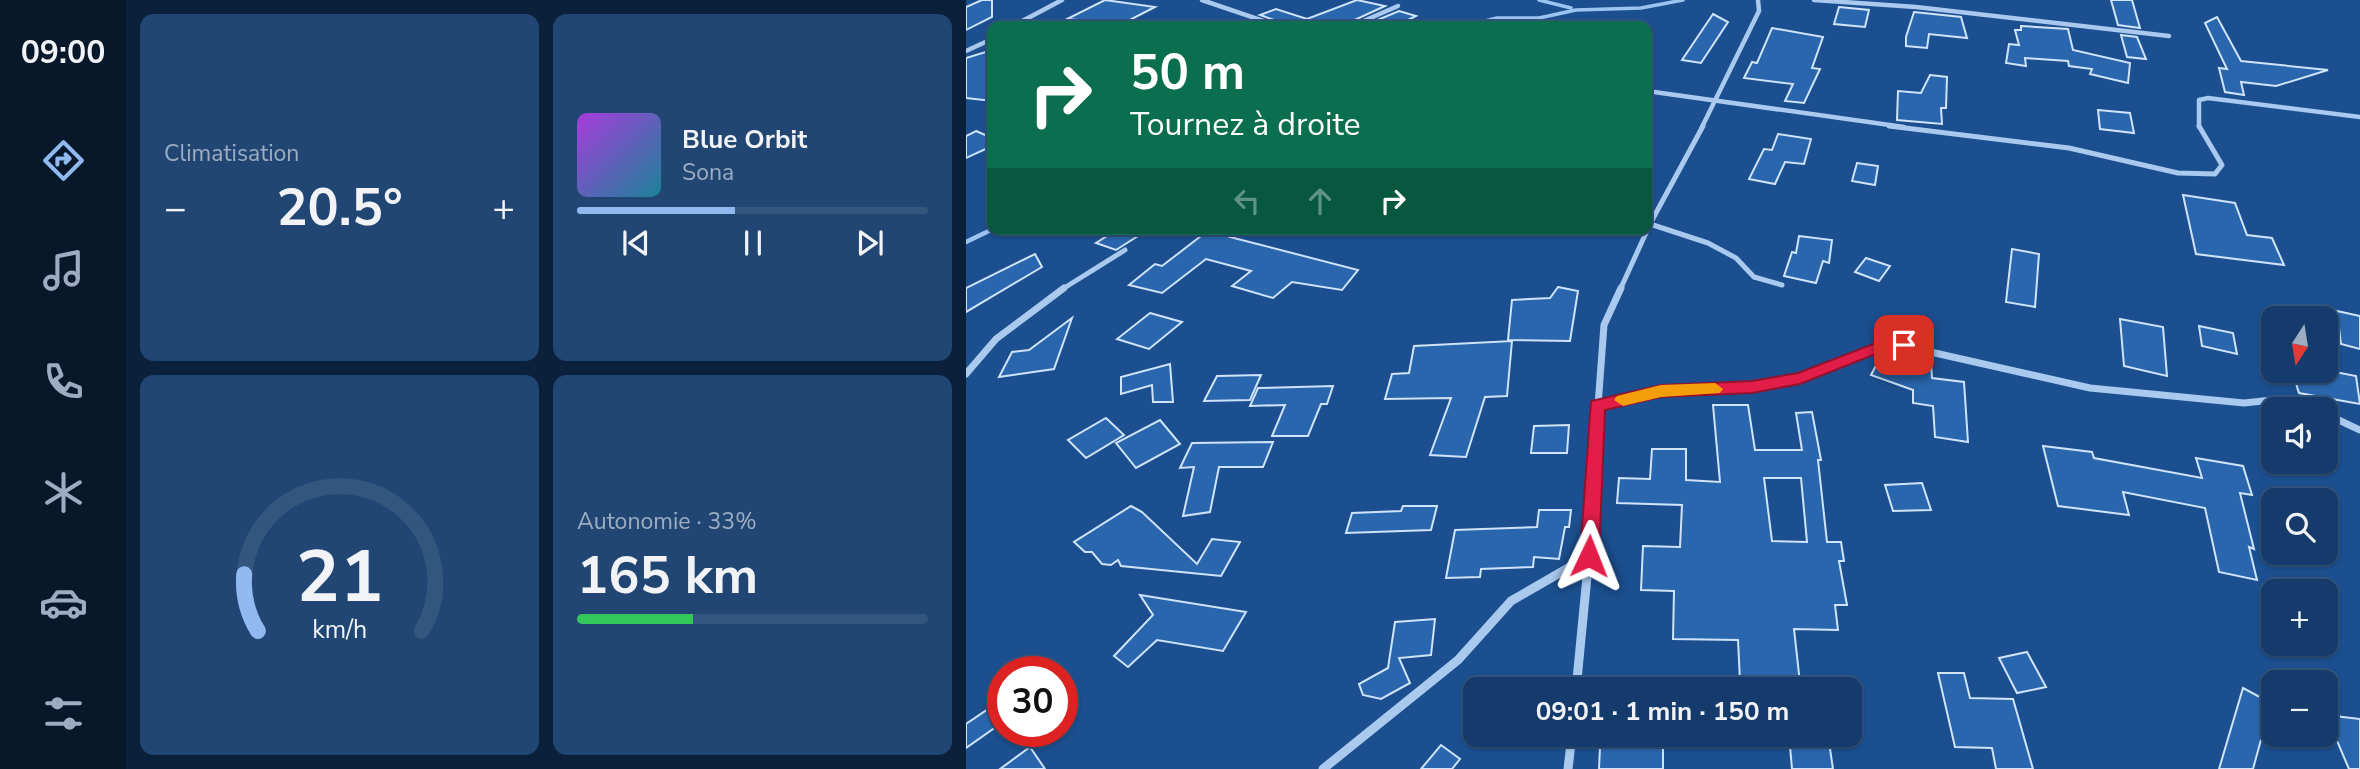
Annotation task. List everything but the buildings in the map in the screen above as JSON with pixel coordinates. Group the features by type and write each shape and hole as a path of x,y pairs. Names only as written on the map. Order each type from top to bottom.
{"street":[{"path":"1022,21 1062,0"},
{"path":"1202,0 1263,21"},
{"path":"1652,219 1716,101 1759,11 1758,0"},
{"path":"1814,0 1916,7 2169,36"},
{"path":"1364,21 1398,6"},
{"path":"966,51 987,41"},
{"path":"1652,92 1801,115 2062,147 2175,173 2201,176 2215,174 2222,165 2199,129 2199,100 2208,98 2360,117"},
{"path":"1652,224 1708,245 1748,266 1754,277 1782,285"},
{"path":"1577,677 1589,556 1604,325 1645,235"},
{"path":"966,374 976,357 1019,322 1125,250"},
{"path":"1597,405 1661,391 1752,387 1800,378 1882,346 1904,345 2090,388 2194,400 2244,403 2261,401"},
{"path":"2338,420 2360,430"},
{"path":"1323,769 1458,660 1511,601 1589,556"},
{"path":"1568,769 1571,747"}],"waterway":[{"path":"1539,0 1571,8"},
{"path":"1485,21 1497,18 1539,18 1576,10 1641,8 1683,0"},
{"path":"966,242 987,232"}],"slow traffic":[{"path":"1623,400 1661,391 1715,389"}],"route":[{"path":"1589,556 1597,405 1661,391 1752,387 1800,378 1882,346 1904,345"}]}
